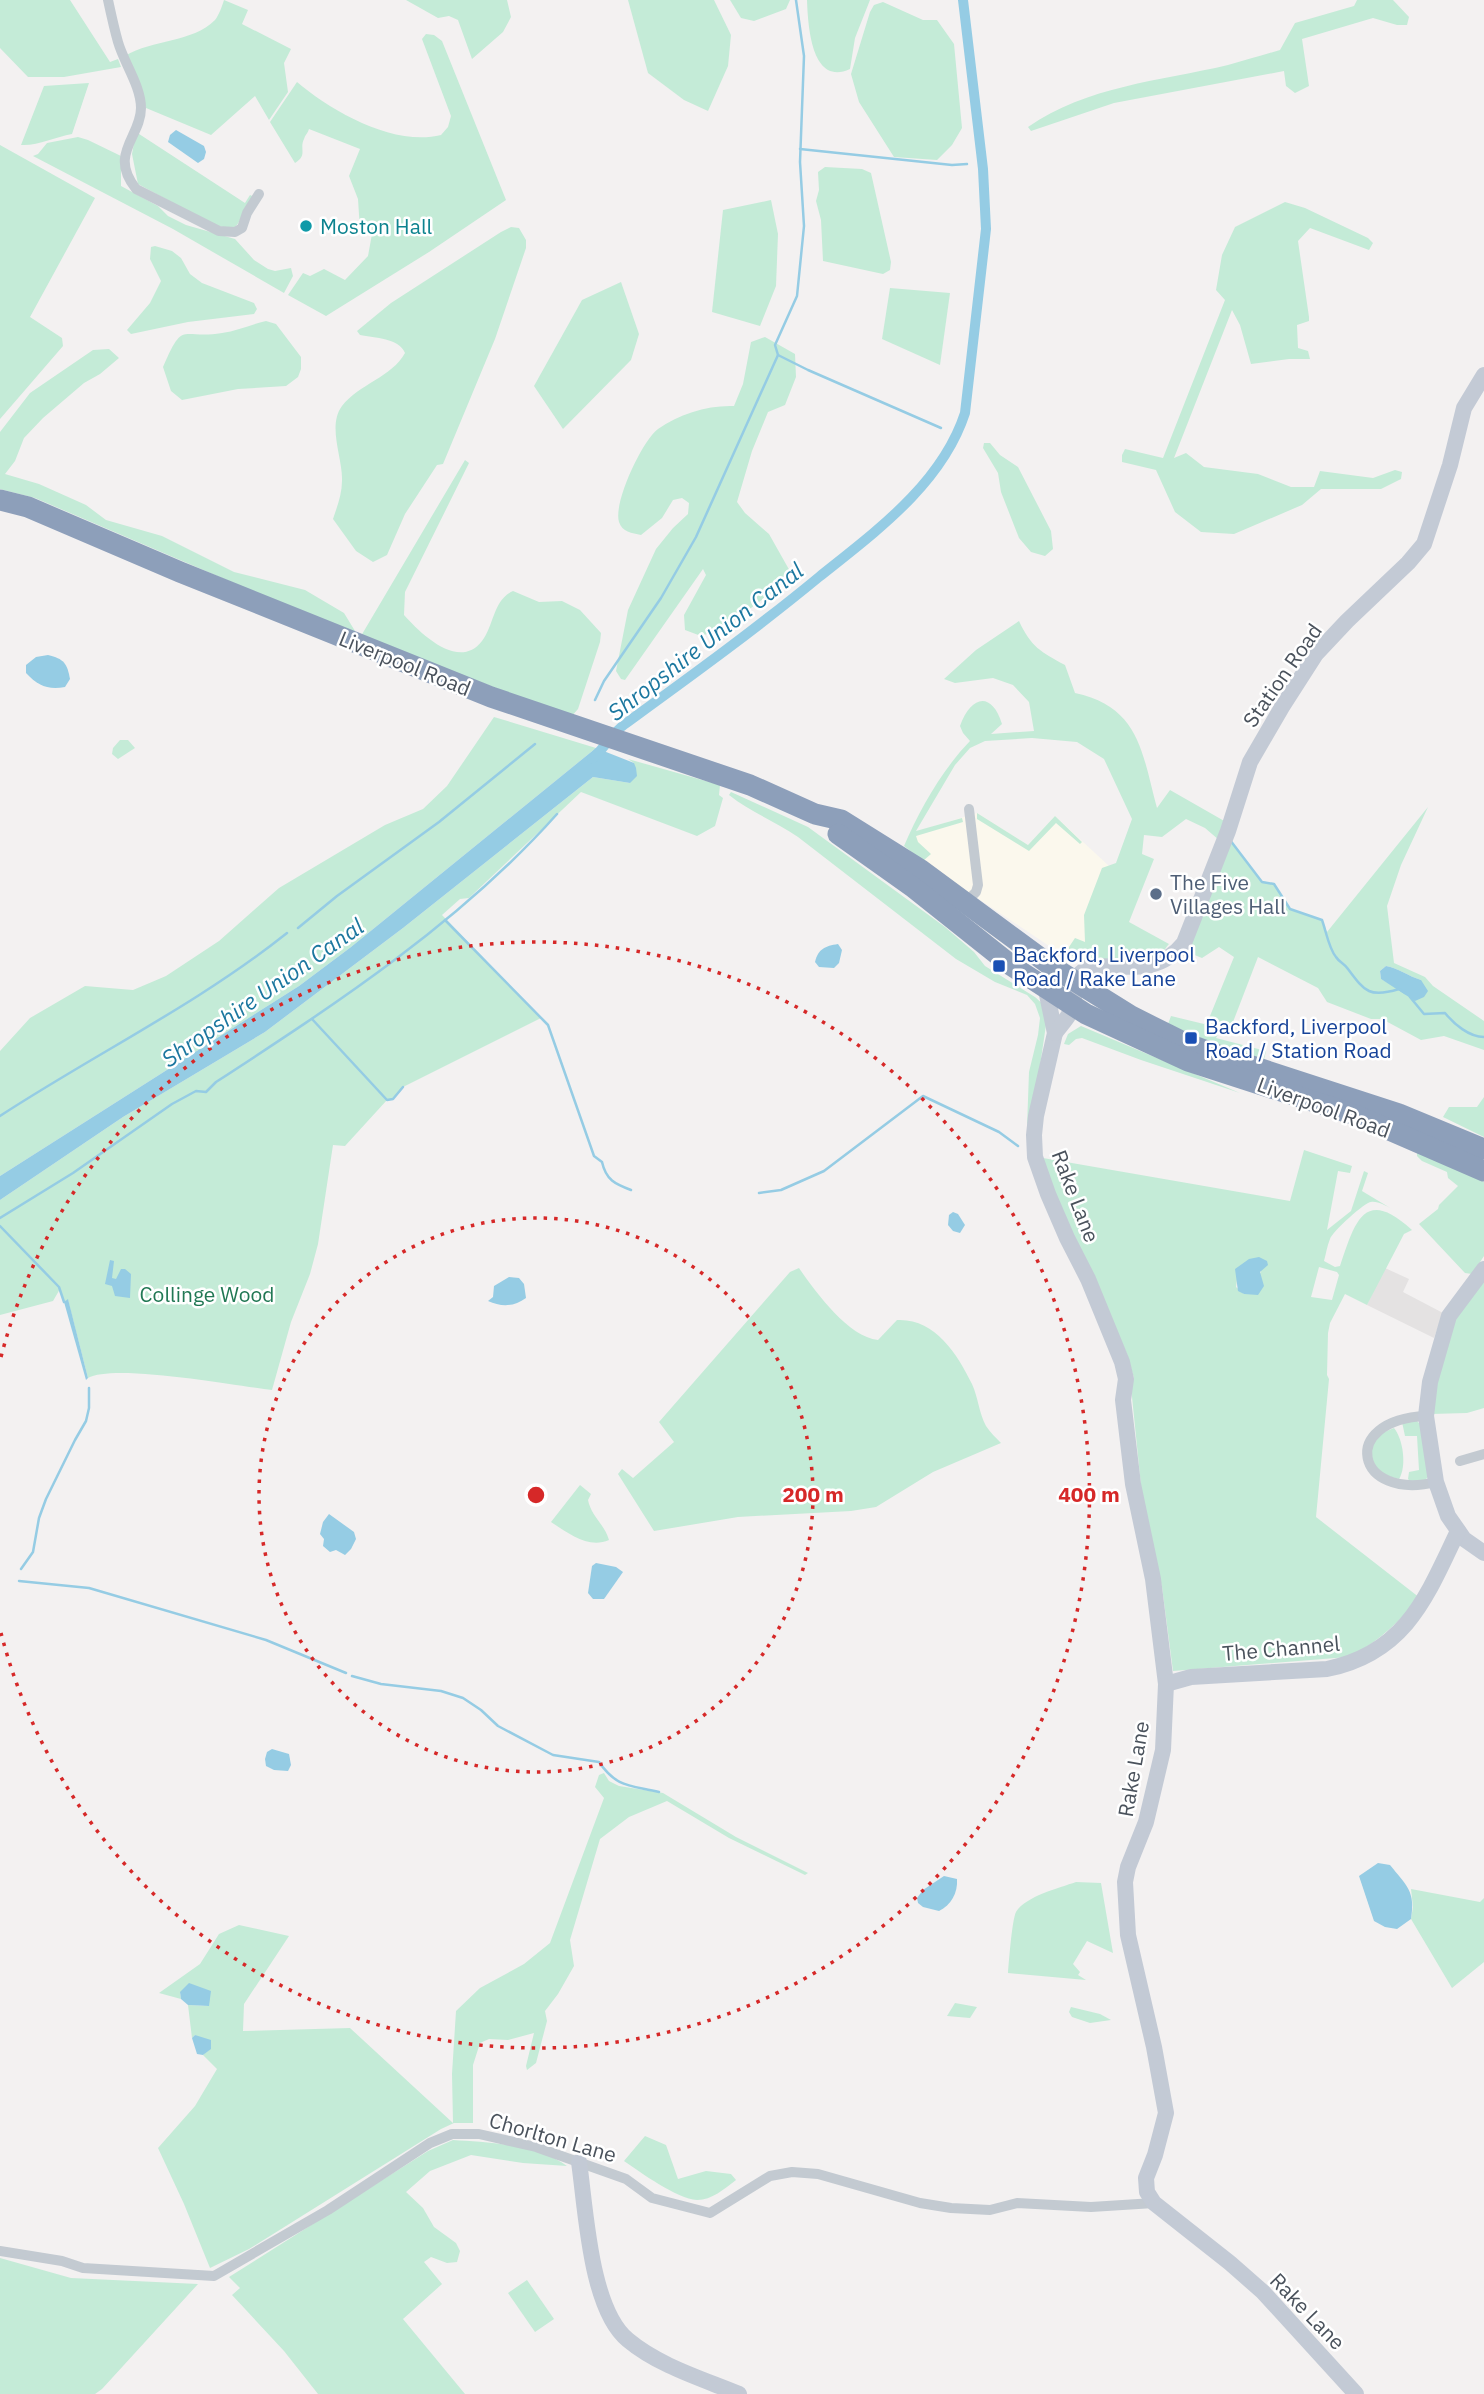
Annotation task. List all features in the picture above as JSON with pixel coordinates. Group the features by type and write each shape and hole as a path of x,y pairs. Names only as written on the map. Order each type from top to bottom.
{"highway":[{"name":"Liverpool Road","path":"0,500 28,507 180,572 491,697 750,785 815,814 841,820 921,870 959,910 1046,990 1073,1007 1188,1061 1355,1115 1484,1171"},
{"name":"Liverpool Road","path":"959,910 1131,1016 1183,1042 1399,1114 1484,1149"}],"street":[{"path":"108,0 118,43 141,99 142,111 125,156 130,181 136,189 219,231 235,232 242,228 247,213 259,194"},
{"name":"Station Road","path":"1074,981 1090,966 1144,967 1174,955 1184,943 1228,831 1250,762 1316,654 1424,544 1450,465 1464,408 1484,375"},
{"path":"959,910 976,892 978,885 969,809"},
{"path":"1092,993 1094,975 1104,965"},
{"path":"1073,1007 1074,981"},
{"name":"Rake Lane","path":"1046,990 1055,1033"},
{"name":"Rake Lane","path":"1073,1007 1055,1033 1036,1116 1035,1157 1048,1194 1088,1279 1122,1362 1126,1379 1123,1401 1133,1484 1153,1579 1167,1684 1163,1750 1146,1822 1128,1867 1125,1882 1128,1935 1154,2046 1166,2113 1156,2155 1146,2178 1147,2192 1154,2203 1262,2292 1356,2394"},
{"path":"1484,1269 1449,1316 1430,1382 1426,1416 1436,1482 1448,1516 1464,1539 1484,1553"},
{"path":"1426,1416 1404,1419 1381,1429 1367,1444 1367,1454 1375,1473 1381,1479 1419,1486 1436,1482"},
{"path":"1460,1461 1484,1454"},
{"name":"The Channel","path":"1167,1684 1191,1677 1327,1669 1349,1665 1368,1657 1405,1626 1424,1601 1458,1531"},
{"name":"Chorlton Lane","path":"0,2251 62,2261 83,2268 214,2276 328,2210 430,2143 452,2134 479,2134 536,2147 626,2179 652,2198 710,2213 770,2176 792,2172 818,2174 920,2203 951,2208 990,2210 1017,2203 1091,2207 1154,2203"},
{"path":"579,2162 598,2285 604,2306 615,2326 628,2340 653,2356 739,2394"}],"shaded area":[{"path":"977,813 1028,845 1055,816 1109,866 1102,868 1085,942 1069,947 1067,958 906,850 912,833"},
{"path":"1385,1268 1409,1279 1403,1292 1443,1313 1434,1338 1367,1305"}],"green space":[{"path":"0,0 70,0 110,62 118,59 121,67 64,77 28,77 0,48"},
{"path":"224,0 248,10 242,24 291,49 284,63 288,92 269,120 255,96 211,135 146,108 125,56 206,27 215,20"},
{"path":"406,0 507,0 511,17 503,32 472,59 458,20 449,16 438,18"},
{"path":"628,0 714,0 731,35 728,66 708,111 684,100 648,73"},
{"path":"730,0 790,0 786,9 754,21 741,18"},
{"path":"807,0 870,0 855,38 850,69 837,72 827,69 820,61 811,37"},
{"path":"1357,0 1393,0 1409,17 1407,25 1373,18 1302,39 1309,86 1295,93 1286,86 1284,71 1114,103 1031,131 1028,127 1051,113 1099,94 1228,65 1280,50 1295,23 1354,6"},
{"path":"883,2 923,20 937,20 954,44 962,128 952,145 937,160 894,157 859,102 851,74 870,12 874,5"},
{"path":"426,34 434,35 442,41 506,200 326,316 288,295 303,273 310,276 324,269 345,280 368,256 372,234 360,230 358,199 349,176 360,149 309,129 303,143 302,155 295,163 270,122 297,82 327,104 364,124 403,136 441,135 448,127 451,116 422,39"},
{"path":"89,83 72,134 21,145 44,86"},
{"path":"136,132 245,203 250,195 252,196 252,201 237,225 232,229 214,225 138,184 132,154"},
{"path":"78,137 121,156 121,186 158,206 168,216 186,225 235,239 254,260 268,269 275,271 291,268 293,276 284,293 173,229 33,156 47,143"},
{"path":"0,145 95,198 30,317 62,338 63,346 0,419"},
{"path":"825,167 862,169 871,173 891,262 890,270 883,274 823,261 821,220 816,201 819,190 818,172"},
{"path":"771,200 778,234 776,286 760,326 712,312 723,210"},
{"path":"1285,202 1305,208 1368,238 1373,243 1369,250 1310,228 1298,241 1309,321 1297,325 1298,348 1308,351 1310,359 1251,364 1240,325 1232,310 1174,458 1186,453 1204,467 1258,474 1291,487 1314,487 1320,471 1373,478 1395,470 1402,472 1401,479 1381,489 1321,489 1302,505 1234,534 1201,532 1175,512 1156,470 1122,462 1122,455 1125,449 1163,458 1225,300 1216,290 1222,255 1235,227"},
{"path":"511,227 519,228 526,240 526,248 495,339 443,464 437,465 405,514 387,555 373,562 356,551 333,519 342,481 336,423 342,406 349,398 384,375 405,353 398,344 360,335 357,331 391,303"},
{"path":"151,247 172,251 181,258 190,274 202,283 254,303 257,309 254,314 188,322 131,334 127,330 150,303 161,281 150,259"},
{"path":"621,282 639,334 631,360 563,429 534,386 582,300"},
{"path":"890,288 950,293 940,365 882,339"},
{"path":"266,321 276,324 301,357 298,377 286,386 238,389 182,400 171,391 163,367 180,337 185,334 228,332"},
{"path":"765,337 795,354 796,377 785,405 768,412 752,451 737,502 745,513 769,534 791,573 787,581 723,629 701,636 685,630 684,615 706,575 703,569 625,680 621,679 616,671 628,610 656,549 688,514 689,503 682,498 673,500 662,518 641,535 628,532 620,525 618,513 624,487 644,446 658,429 684,415 704,409 734,406 743,384 751,342"},
{"path":"109,349 119,358 43,418 24,438 15,461 5,474 39,484 86,505 106,520 162,536 234,572 305,590 344,613 355,631 353,634 35,498 0,489 0,432 30,393 93,350"},
{"path":"984,443 990,443 1000,455 1018,467 1051,531 1053,549 1045,556 1031,552 1019,538 1001,492 998,473 983,448"},
{"path":"465,460 469,463 405,592 404,615 441,646 463,652 473,649 482,641 501,600 513,591 539,602 562,601 580,610 601,633 578,709 571,717 361,636"},
{"path":"1019,621 1038,648 1065,665 1075,693 1097,700 1126,721 1142,751 1157,808 1170,790 1226,822 1219,840 1205,828 1186,819 1162,837 1144,835 1142,854 1154,859 1129,922 1169,944 1162,953 1154,957 1130,962 1102,962 1069,954 1069,947 1075,938 1085,942 1084,915 1102,868 1116,863 1132,819 1104,759 1077,742 1032,738 985,741 970,748 955,765 916,831 962,818 963,822 916,836 918,842 931,854 923,861 904,846 932,790 970,741 960,726 975,703 987,702 998,713 1002,724 991,734 1034,731 1029,702 1013,685 993,678 955,683 944,679 976,650"},
{"path":"494,717 596,748 299,986 0,1176 0,1051 30,1018 85,986 133,990 166,976 219,941 279,888 385,825 423,809 447,786"},
{"path":"120,740 128,740 135,748 118,759 112,754 113,748"},
{"name":"Collinge Wood","path":"628,759 720,785 719,795 723,798 715,826 697,836 581,792 469,898 460,899 442,915 541,1018 403,1087 393,1099 387,1100 345,1146 333,1145 318,1244 310,1274 291,1322 272,1390 148,1374 102,1374 88,1378 68,1300 64,1302 60,1289 53,1301 0,1315 0,1200 123,1117 265,1032 403,928 593,777 630,783 634,763"},
{"path":"731,792 808,827 945,927 974,952 985,966 1045,1006 1047,1018 1040,1066 1027,1127 1029,1072 1040,1018 1035,1004 1027,995 995,982 956,959 798,837 737,801 729,795"},
{"path":"1428,807 1401,865 1387,906 1394,963 1425,977 1433,986 1484,1021 1484,1050 1444,1036 1421,1040 1382,1019 1371,1019 1327,1002 1318,988 1258,957 1233,1022 1222,1027 1216,1038 1266,1051 1263,1064 1168,1024 1171,1016 1204,1024 1210,1016 1234,957 1219,947 1202,958 1192,954 1187,946 1230,840 1262,882 1274,884 1290,909 1322,920 1327,932","holes":["1386,966 1399,970 1421,980 1399,989 1381,979 1380,971"]},
{"path":"977,813 1028,845 1055,816 1082,842 1080,844 1056,823 1029,851 977,819"},
{"path":"1081,1026 1240,1093 1082,1038 1069,1045 1064,1044 1068,1034"},
{"path":"1484,1097 1484,1137 1443,1117 1449,1107 1477,1107"},
{"path":"1304,1150 1352,1166 1350,1173 1338,1171 1327,1230 1351,1211 1364,1171 1368,1173 1362,1191 1392,1209 1371,1202 1342,1224 1330,1239 1324,1261 1335,1267 1340,1266 1357,1224 1372,1210 1383,1211 1396,1217 1412,1230 1404,1234 1367,1305 1345,1294 1330,1323 1329,1379 1316,1517 1420,1598 1378,1639 1348,1657 1173,1671 1162,1587 1144,1515 1131,1387 1134,1378 1127,1354 1052,1187 1043,1158 1290,1201","holes":["1319,1267 1339,1275 1332,1300 1311,1297","1262,1268 1253,1294 1244,1294 1236,1287 1237,1280"]},
{"path":"1417,1150 1484,1182 1484,1256 1472,1274 1465,1273 1419,1224 1438,1209 1458,1186 1448,1178 1447,1172 1422,1161 1417,1156"},
{"path":"799,1268 833,1311 855,1331 867,1337 878,1340 897,1320 910,1321 933,1331 959,1361 972,1384 986,1426 1001,1443 933,1472 876,1507 851,1511 738,1517 654,1531 618,1474 622,1469 633,1478 674,1442 659,1422 790,1272"},
{"path":"1484,1278 1484,1408 1467,1413 1431,1414 1433,1394 1456,1312"},
{"path":"1417,1421 1420,1424 1428,1477 1424,1481 1411,1482 1408,1479 1409,1472 1419,1470 1417,1436 1405,1436 1402,1422"},
{"path":"1394,1428 1403,1453 1403,1467 1399,1479 1379,1474 1371,1456 1372,1442 1382,1433"},
{"path":"580,1485 591,1494 588,1500 590,1506 609,1540 593,1543 586,1541 551,1522"},
{"path":"604,1773 609,1781 619,1786 663,1793 736,1837 808,1873 805,1875 729,1838 667,1801 629,1817 600,1839 570,1940 574,1966 545,2011 547,2021 536,2063 527,2070 534,2033 508,2040 489,2039 480,2043 473,2065 473,2123 454,2123 441,2129 249,2249 210,2268 158,2148 195,2106 217,2069 203,2055 211,2048 195,2035 192,2038 188,2005 209,2006 180,1992 181,1999 159,1993 200,1964 219,1934 239,1925 289,1936 244,2004 243,2031 350,2028 453,2123 452,2074 456,2011 480,1988 524,1964 550,1943 604,1798 595,1787 599,1775"},
{"path":"1076,1882 1101,1883 1113,1953 1087,1941 1073,1964 1080,1972 1078,1975 1086,1980 1008,1973 1016,1912 1035,1897"},
{"path":"1411,1889 1480,1902 1484,1898 1484,1962 1452,1988 1411,1919"},
{"path":"955,2003 977,2007 970,2018 947,2016"},
{"path":"1071,2007 1100,2014 1111,2020 1090,2023 1072,2017 1069,2012"},
{"path":"645,2136 666,2145 678,2179 706,2171 731,2174 736,2180 708,2198 697,2200 679,2195 624,2161"},
{"path":"453,2140 528,2149 567,2166 471,2155 430,2171 406,2192 423,2208 434,2227 456,2243 460,2251 457,2262 447,2263 431,2257 424,2262 442,2284 403,2319 465,2394 318,2394 284,2351 232,2295 240,2288 229,2277 428,2151"},
{"path":"0,2258 71,2278 198,2284 95,2394 0,2394"},
{"path":"527,2280 554,2319 535,2332 508,2293"}],"water":[{"path":"176,130 204,146 204,159 198,163 168,142 170,135"},
{"path":"48,655 58,658 66,665 70,679 65,687 44,686 26,673 26,665 36,657"},
{"path":"596,748 634,763 637,776 630,783 593,777 403,928 265,1032 123,1117 0,1200 0,1176 299,986"},
{"path":"838,944 842,950 839,963 834,968 819,967 815,962 820,951"},
{"path":"1386,966 1421,980 1428,991 1424,997 1415,1001 1381,979 1380,971"},
{"path":"953,1212 958,1214 965,1225 960,1233 953,1231 948,1225 949,1215"},
{"path":"1259,1257 1267,1261 1268,1265 1260,1272 1264,1286 1258,1295 1238,1291 1235,1269 1249,1259"},
{"path":"110,1260 114,1261 112,1278 116,1279 121,1269 131,1274 130,1298 115,1296 112,1286 105,1284"},
{"path":"509,1277 519,1278 524,1284 526,1298 507,1305 488,1301 493,1297 494,1286"},
{"path":"68,1299 88,1378 86,1380 64,1302"},
{"path":"329,1514 354,1532 356,1539 345,1555 336,1550 330,1552 323,1546 324,1539 320,1534 323,1522"},
{"path":"596,1563 616,1567 623,1572 604,1599 593,1599 588,1593 592,1566"},
{"path":"272,1749 289,1754 291,1765 288,1771 274,1770 266,1766 267,1752"},
{"path":"1378,1863 1390,1865 1411,1895 1411,1919 1397,1929 1374,1921 1359,1876"},
{"path":"944,1876 957,1879 955,1894 947,1905 939,1911 918,1903 917,1898 923,1890"},
{"path":"189,1983 211,1991 209,2006 188,2005 181,1999 180,1992"},
{"path":"195,2035 211,2040 211,2049 203,2055 197,2054 192,2038"}],"waterway":[{"path":"595,700 604,681 661,598 696,537 778,355 775,345 797,296 804,226 800,162 804,56 796,0"},
{"name":"Shropshire Union Canal","path":"592,759 620,728 771,615 884,524 923,484 954,439 965,413 986,229 983,169 963,0"},
{"path":"800,149 952,165 967,164"},
{"path":"778,355 941,428"},
{"path":"298,928 337,896 439,822 535,744"},
{"path":"0,1218 73,1173 172,1104 196,1091 206,1092 216,1082 396,959 480,890 557,814"},
{"path":"1230,840 1262,882 1274,884 1290,909 1322,920 1334,954 1364,988 1375,993 1399,989 1405,993"},
{"path":"445,920 548,1025 594,1156 602,1162 612,1181 631,1190"},
{"path":"0,1116 182,1006 287,933"},
{"path":"1410,997 1424,1014 1445,1013 1462,1029 1484,1037"},
{"path":"312,1019 387,1100 393,1099 403,1087"},
{"path":"759,1193 781,1190 824,1171 923,1096 999,1132 1018,1146"},
{"path":"0,1226 59,1287 64,1302"},
{"path":"21,1569 33,1552 39,1518 46,1499 86,1421 89,1388"},
{"path":"19,1581 89,1588 266,1640 346,1673"},
{"path":"352,1676 381,1684 441,1691 463,1698 498,1726 553,1755 599,1762 618,1781 659,1792"}],"place":[{"name":"Moston Hall","path":"306,226"},
{"name":"The Five Villages Hall","path":"1156,894"},
{"name":"Backford, Liverpool Road / Rake Lane","path":"999,966"},
{"name":"Backford, Liverpool Road / Station Road","path":"1191,1038"}]}
